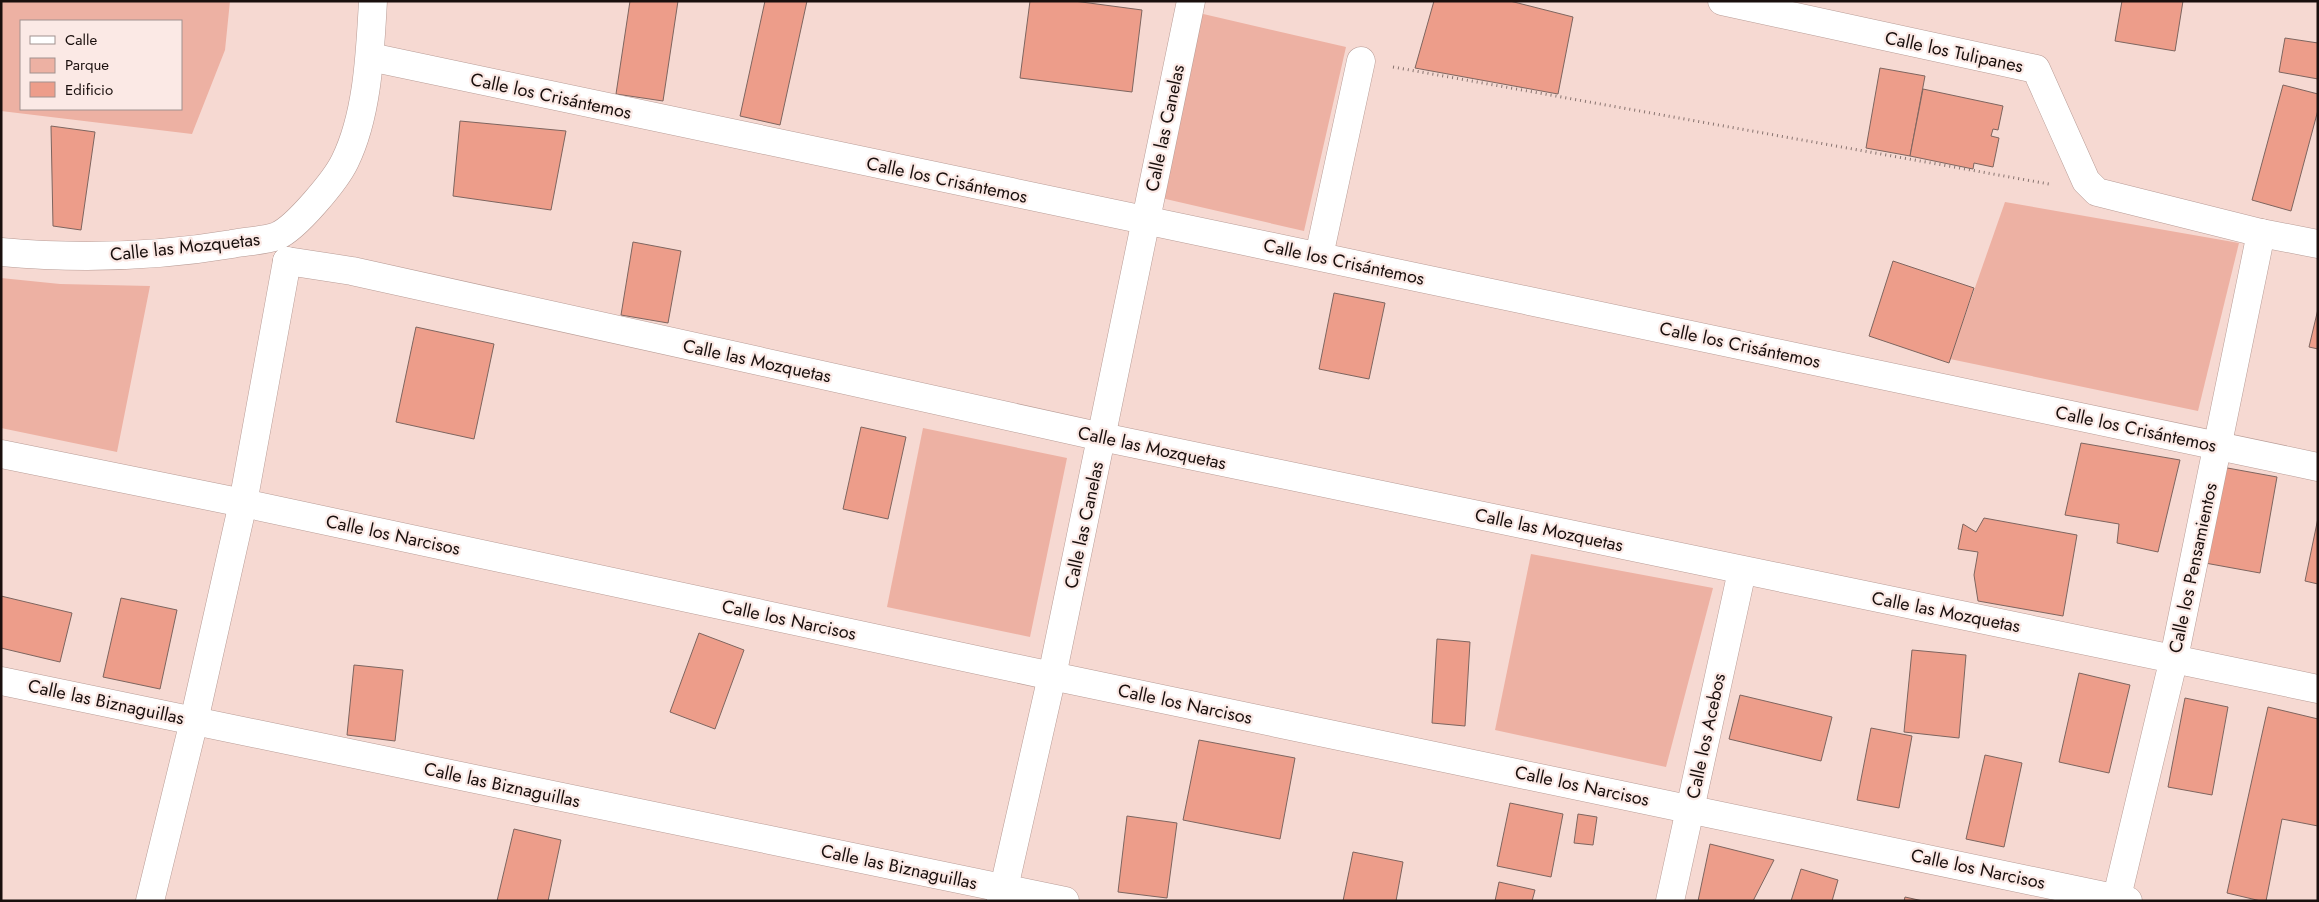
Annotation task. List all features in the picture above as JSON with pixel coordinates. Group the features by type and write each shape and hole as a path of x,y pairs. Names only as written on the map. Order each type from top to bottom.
{"street":[{"path":"277,236 306,212 331,184 345,162 356,134 370,57 373,1"},
{"name":"Calle las Canelas","path":"1002,895 1052,676 1191,1"},
{"name":"Calle los Tulipanes","path":"1722,1 2036,69 2086,181 2097,192"},
{"name":"Calle los Crisántemos","path":"370,57 1145,222 1319,256 2318,467"},
{"path":"1319,256 1361,62"},
{"path":"2097,192 2261,233 2318,244"},
{"name":"Calle los Pensamientos","path":"2121,900 2219,446 2261,233"},
{"name":"Calle las Mozquetas","path":"1,252 56,256 120,256 190,250 277,236 287,261 352,271 1102,437 2318,689"},
{"path":"150,901 194,721 243,502 287,261"},
{"name":"Calle los Narcisos","path":"1,454 243,502 1052,676 1690,808 2121,900"},
{"name":"Calle los Acebos","path":"1670,901 1742,571"},
{"name":"Calle las Biznaguillas","path":"1,681 1002,895 1065,901"}],"path":[{"path":"1361,62 2097,192"}],"green space":[{"path":"1,1 230,1 225,50 192,134 1,111"},
{"path":"1199,13 1346,47 1304,231 1157,197"},
{"path":"2005,202 2239,243 2198,411 1950,359"},
{"path":"1,278 60,284 150,286 117,452 1,428"},
{"path":"923,428 1067,458 1030,637 887,607"},
{"path":"1531,554 1713,588 1666,767 1495,730"}],"building":[{"path":"630,1 678,1 663,101 616,94"},
{"path":"765,1 807,1 780,125 740,116"},
{"path":"1030,1 1074,1 1142,10 1132,92 1020,78"},
{"path":"1434,1 1510,1 1573,17 1558,94 1415,68"},
{"path":"2122,1 2183,1 2175,51 2115,41"},
{"path":"2285,38 2318,43 2318,79 2279,72"},
{"path":"1880,68 1925,76 1910,156 1866,148"},
{"path":"2283,85 2318,94 2318,110 2291,211 2252,200"},
{"path":"1923,89 2003,106 1998,130 1993,129 1991,136 1999,138 1993,167 1974,163 1973,169 1910,156"},
{"path":"460,121 566,131 551,210 453,196"},
{"path":"51,126 95,132 81,230 53,226"},
{"path":"633,242 681,251 668,323 621,315"},
{"path":"1893,261 1974,288 1949,363 1869,336"},
{"path":"1334,293 1385,303 1369,379 1319,369"},
{"path":"2318,309 2318,349 2309,347"},
{"path":"416,327 494,344 474,439 396,422"},
{"path":"861,427 906,437 888,519 843,509"},
{"path":"2081,443 2180,460 2158,552 2117,543 2119,524 2065,515"},
{"path":"2222,467 2277,477 2260,573 2205,563"},
{"path":"1984,518 2077,535 2063,616 1978,601 1974,575 1978,552 1958,549 1963,524 1976,532"},
{"path":"2318,518 2318,584 2305,581"},
{"path":"1,596 72,613 60,662 1,648"},
{"path":"121,598 177,610 160,689 103,677"},
{"path":"699,633 744,650 715,729 670,712"},
{"path":"1437,639 1470,642 1465,726 1432,723"},
{"path":"1912,650 1966,655 1959,738 1904,732"},
{"path":"354,665 403,670 395,741 347,735"},
{"path":"2079,673 2130,685 2109,773 2059,762"},
{"path":"1740,695 1832,717 1821,761 1729,739"},
{"path":"2185,698 2228,707 2212,795 2168,787"},
{"path":"2268,707 2318,719 2318,826 2282,819 2266,901 2261,901 2227,893"},
{"path":"1871,728 1912,736 1899,808 1857,800"},
{"path":"1199,740 1295,758 1280,839 1183,820"},
{"path":"1985,755 2022,763 2004,847 1966,839"},
{"path":"1510,803 1563,814 1551,877 1497,866"},
{"path":"1578,814 1597,817 1593,845 1574,843"},
{"path":"1127,816 1177,823 1167,898 1118,892"},
{"path":"514,829 561,840 548,901 497,901"},
{"path":"1710,844 1774,860 1753,901 1698,901"},
{"path":"1353,852 1403,862 1396,901 1343,901"},
{"path":"1801,869 1838,880 1832,901 1791,901"},
{"path":"1499,882 1535,890 1532,901 1495,901"},
{"path":"1905,897 1923,901 1904,901"}]}
